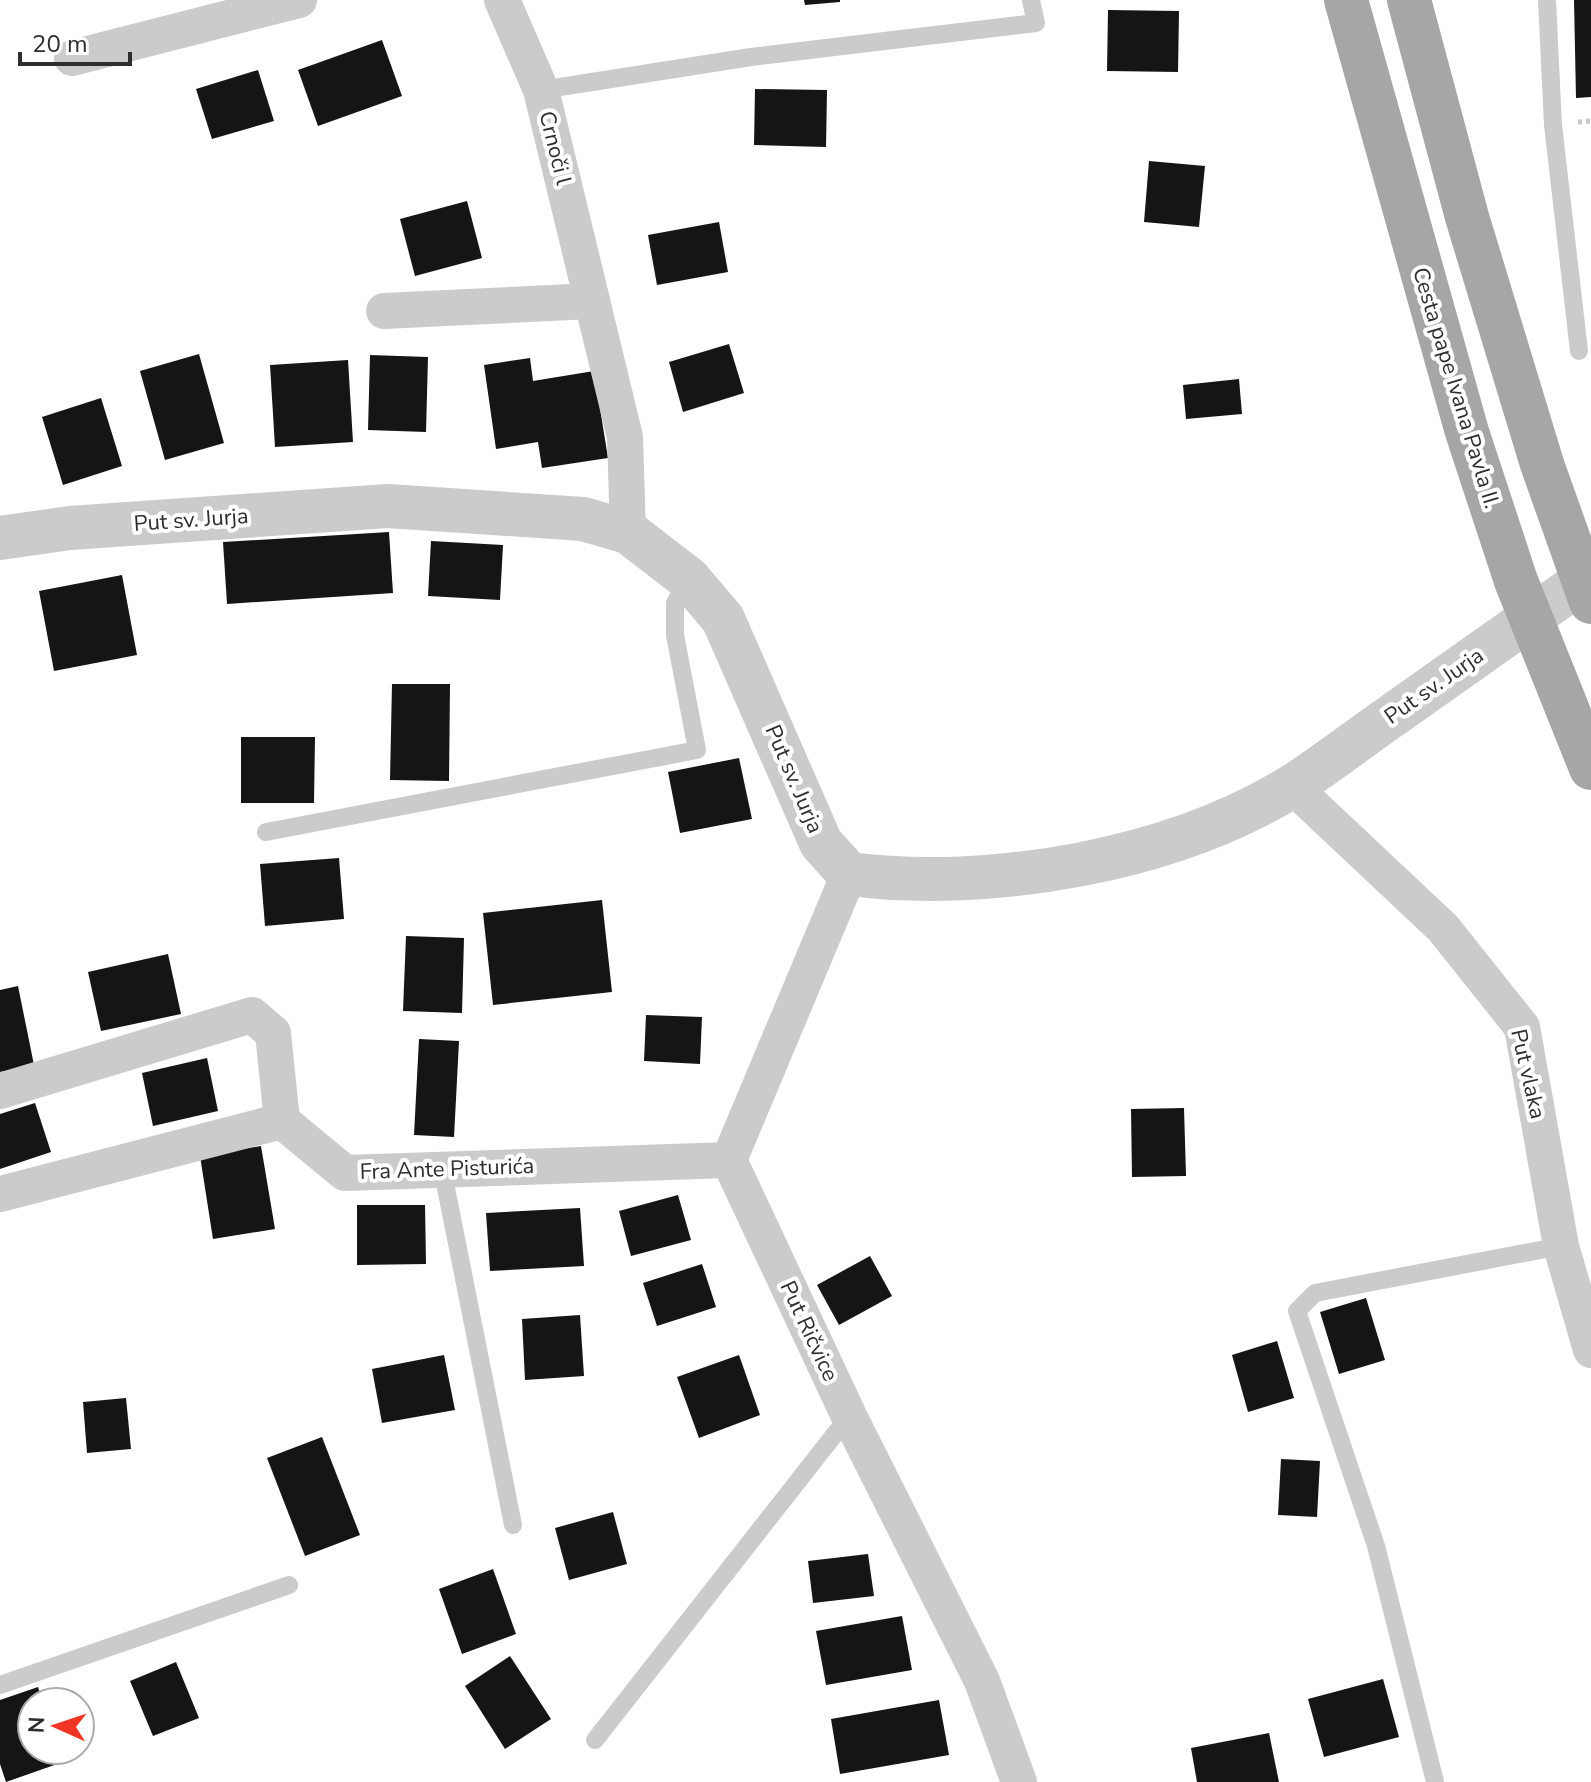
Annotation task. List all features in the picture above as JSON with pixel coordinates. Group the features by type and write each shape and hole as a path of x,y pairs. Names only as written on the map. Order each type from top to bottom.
{"main road":[{"name":"Cesta pape Ivana Pavla II.","path":"1346,0 1467,432 1516,581 1591,768"},
{"path":"1409,0 1467,217 1581,562 1591,602"}],"street":[{"path":"72,58 299,0"},
{"name":"Crnoči l","path":"502,0 541,90 625,437 628,532"},
{"path":"384,311 592,301"},
{"name":"Put sv. Jurja","path":"0,538 70,528 388,506 583,519 628,532 689,579 723,619 821,843 849,874 895,880 986,878 1088,863 1175,842 1292,786 1581,562"},
{"name":"Put vlaka","path":"1292,786 1443,928 1522,1027 1561,1246 1591,1350"},
{"path":"729,1160 849,874"},
{"path":"0,1091 252,1015 273,1033 282,1121 0,1194"},
{"name":"Fra Ante Pisturića","path":"282,1121 345,1173 729,1160"},
{"name":"Put Ričvice","path":"729,1160 849,1416 982,1681 1019,1782"}],"lane":[{"path":"541,90 723,61 1036,23 1031,0"},
{"path":"1547,0 1553,125 1579,351"},
{"path":"266,832 697,750 675,635 675,603 689,579"},
{"path":"442,1168 513,1525"},
{"path":"1435,1782 1376,1546 1297,1311 1315,1293 1561,1246"},
{"path":"595,1740 849,1416"},
{"path":"0,1685 289,1585"}],"building":[{"path":"804,0 840,0 840,2 805,5"},
{"path":"1574,0 1591,0 1591,97 1576,98"},
{"path":"1108,10 1179,11 1178,72 1107,71"},
{"path":"382,40 402,96 318,126 298,70"},
{"path":"258,70 274,121 212,139 196,89"},
{"path":"755,89 827,90 826,147 754,145"},
{"path":"1149,161 1205,166 1199,227 1144,222"},
{"path":"467,201 482,258 415,276 400,219"},
{"path":"719,222 728,272 657,285 648,235"},
{"path":"729,344 744,393 683,412 669,362"},
{"path":"199,354 224,443 165,460 140,371"},
{"path":"370,355 428,357 426,432 368,430"},
{"path":"530,358 533,381 594,371 608,458 542,468 538,442 496,449 484,365"},
{"path":"348,360 353,442 275,447 270,365"},
{"path":"1239,379 1242,414 1186,419 1183,385"},
{"path":"101,398 122,466 63,485 42,417"},
{"path":"389,532 393,593 227,604 223,542"},
{"path":"431,541 503,545 500,600 428,596"},
{"path":"122,575 137,655 54,671 39,591"},
{"path":"392,684 450,684 449,781 390,780"},
{"path":"241,737 315,737 314,803 241,803"},
{"path":"739,758 752,819 680,833 668,772"},
{"path":"339,858 344,919 265,926 260,864"},
{"path":"602,900 612,992 493,1005 483,913"},
{"path":"406,936 464,938 462,1013 403,1011"},
{"path":"168,954 181,1014 101,1031 88,972"},
{"path":"18,986 34,1065 0,1072 0,990"},
{"path":"646,1015 702,1017 700,1064 644,1061"},
{"path":"419,1039 459,1041 454,1137 414,1135"},
{"path":"207,1058 218,1111 153,1126 142,1073"},
{"path":"35,1103 51,1152 0,1169 0,1114"},
{"path":"1184,1108 1186,1176 1132,1177 1131,1109"},
{"path":"261,1146 275,1229 213,1239 200,1156"},
{"path":"678,1195 691,1240 631,1256 619,1211"},
{"path":"357,1205 425,1205 426,1264 357,1265"},
{"path":"580,1208 584,1266 490,1271 486,1213"},
{"path":"870,1256 892,1296 839,1325 817,1285"},
{"path":"702,1264 716,1307 657,1326 643,1283"},
{"path":"1366,1298 1385,1360 1339,1374 1320,1312"},
{"path":"580,1315 584,1376 525,1380 522,1319"},
{"path":"1277,1341 1294,1398 1248,1412 1232,1355"},
{"path":"444,1355 455,1410 382,1423 372,1369"},
{"path":"739,1355 760,1415 699,1438 677,1377"},
{"path":"126,1398 131,1449 87,1453 83,1402"},
{"path":"322,1437 360,1535 305,1556 267,1458"},
{"path":"1281,1459 1320,1461 1317,1517 1278,1515"},
{"path":"613,1512 627,1564 569,1580 555,1528"},
{"path":"868,1554 874,1596 813,1603 808,1561"},
{"path":"493,1569 516,1634 462,1654 439,1589"},
{"path":"902,1616 912,1670 826,1685 816,1631"},
{"path":"510,1656 551,1719 505,1749 465,1686"},
{"path":"176,1662 199,1718 153,1736 130,1681"},
{"path":"1383,1679 1399,1737 1324,1757 1308,1699"},
{"path":"16,1695 16,1766 52,1766 6,1782 0,1764 0,1700"},
{"path":"939,1700 949,1755 840,1774 831,1719"},
{"path":"1269,1733 1279,1782 1197,1782 1191,1748"}]}
